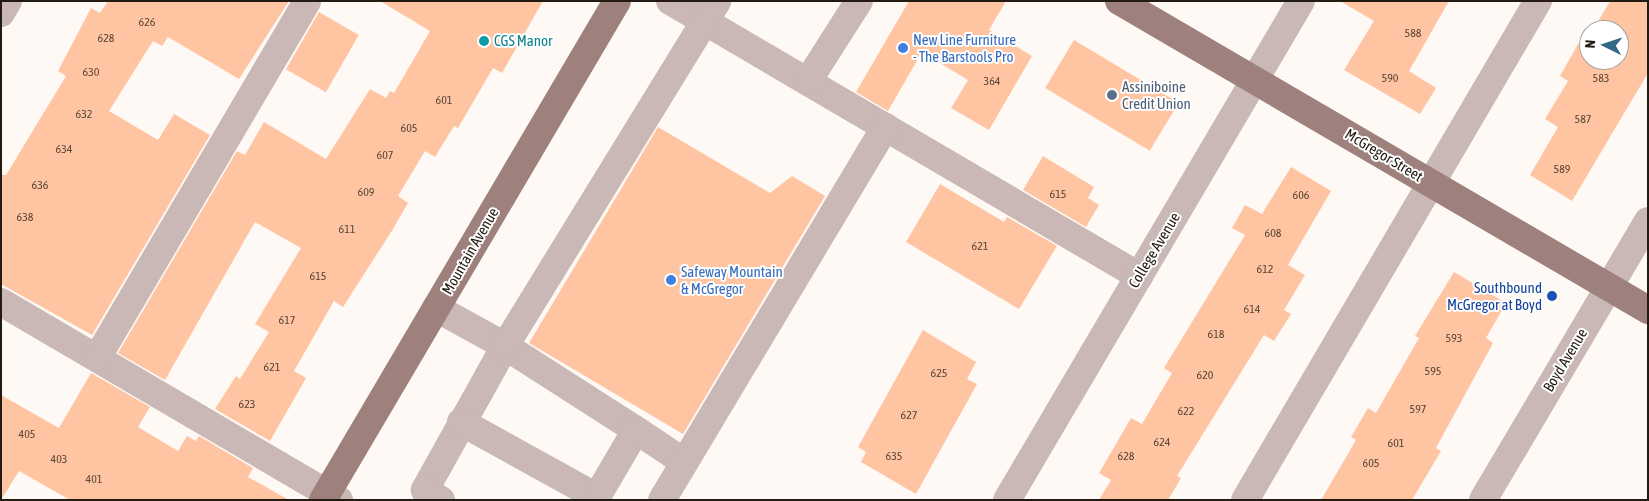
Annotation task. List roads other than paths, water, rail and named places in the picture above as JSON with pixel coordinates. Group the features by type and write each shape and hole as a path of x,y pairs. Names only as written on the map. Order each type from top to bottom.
{"main road":[{"name":"Mountain Avenue","path":"330,498 436,308 617,1"},
{"name":"McGregor Street","path":"1118,1 1255,79 1648,310"}],"street":[{"path":"1,13 8,1"},
{"path":"97,358 306,1"},
{"path":"670,1 711,11 808,81 1139,276"},
{"path":"808,81 859,1"},
{"name":"College Avenue","path":"1007,500 1301,1"},
{"path":"1245,500 1538,1"},
{"path":"441,500 425,490 461,422 505,346 711,11"},
{"path":"662,500 884,127"},
{"name":"Boyd Avenue","path":"1494,496 1609,287 1648,221"},
{"path":"1,302 330,498"},
{"path":"436,308 505,346 684,462"},
{"path":"461,422 596,498 636,430"}],"place":[{"name":"CGS Manor","path":"484,41"},
{"name":"New Line Furniture - The Barstools Pro","path":"903,48"},
{"name":"Assiniboine Credit Union","path":"1112,95"},
{"name":"Safeway Mountain & McGregor","path":"671,280"},
{"name":"Southbound McGregor at Boyd","path":"1552,296"}]}
